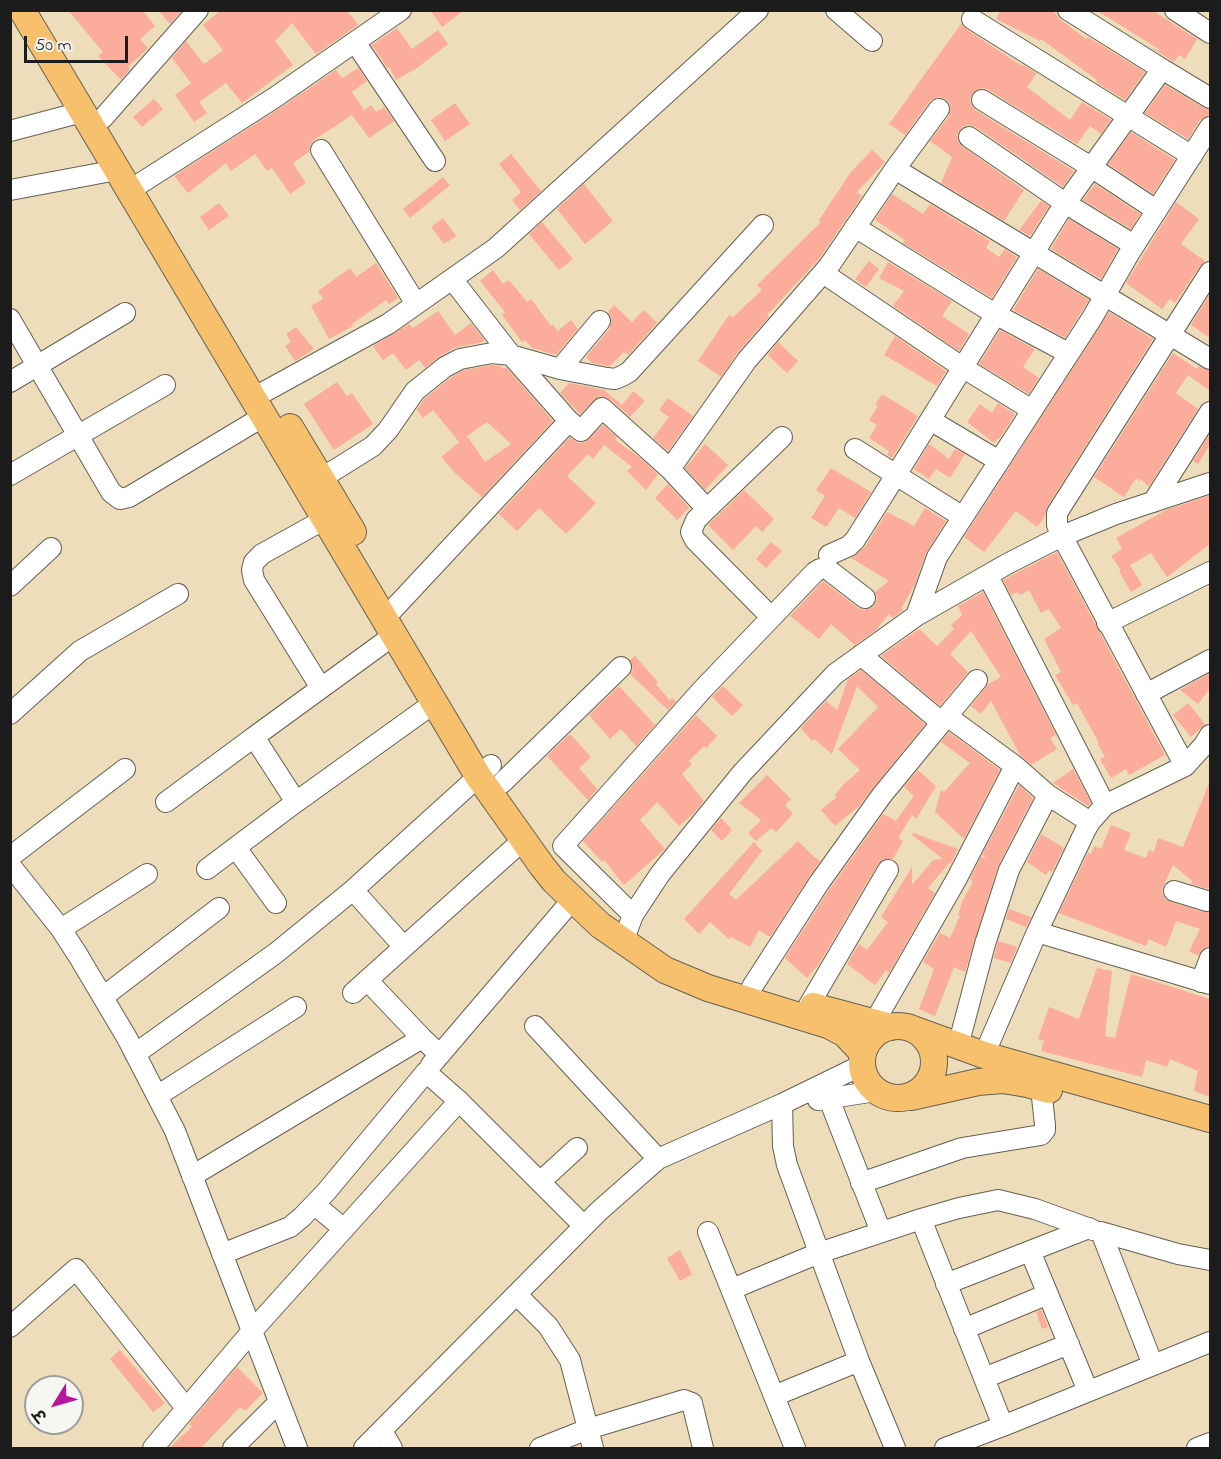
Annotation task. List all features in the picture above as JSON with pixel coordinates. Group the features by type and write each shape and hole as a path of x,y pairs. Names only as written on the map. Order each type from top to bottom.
{"main road":[{"path":"32,13 93,115 141,183 325,519 490,775 522,841 552,856 573,899 600,926 628,928 665,970 708,988 828,1025 845,1034 862,1059 869,1084 887,1097 899,1099 978,1082 1003,1080 1041,1088 1210,1136"},
{"path":"93,115 117,170 261,401 322,478 435,703 552,856 580,886 628,928 672,957 711,974 809,1005 917,1032 926,1039 932,1049 933,1072 929,1082 921,1091 911,1096"},
{"path":"862,1059 873,1036 891,1025 984,1055 1210,1119"}],"street":[{"path":"10,131 93,115 198,10"},
{"path":"141,183 274,98 401,10"},
{"path":"10,319 111,492 120,499 129,497 261,401 388,324 496,248 530,220 758,10"},
{"path":"1068,10 1210,98"},
{"path":"1175,10 1210,33"},
{"path":"840,12 872,41"},
{"path":"972,19 1192,156"},
{"path":"355,42 435,161"},
{"path":"829,555 849,546 855,540 1065,203 1162,69"},
{"path":"982,100 1156,210"},
{"path":"670,468 747,360 823,273 939,109"},
{"path":"916,616 937,557 1105,296 1134,245 1210,127"},
{"path":"969,137 1065,203 1134,245"},
{"path":"321,150 416,304"},
{"path":"895,169 1210,359"},
{"path":"10,190 117,170"},
{"path":"322,478 373,446 388,430 415,391 460,358 482,353 511,355 560,369 615,379 622,376 763,225"},
{"path":"855,227 995,314 1068,352"},
{"path":"1185,766 1062,536 1057,525 1057,513 1210,272"},
{"path":"823,273 962,367 1032,410"},
{"path":"452,279 511,355 569,421 581,431 602,408 670,468 707,509"},
{"path":"10,382 125,313"},
{"path":"560,369 600,321"},
{"path":"10,475 165,385"},
{"path":"1153,502 1210,412"},
{"path":"930,420 999,461"},
{"path":"166,802 321,688 392,620 569,421"},
{"path":"771,617 695,540 691,532 696,520 782,437"},
{"path":"855,449 963,517"},
{"path":"628,928 660,874 742,773 835,674 916,616 1062,536 1116,514 1210,483"},
{"path":"321,688 254,580 252,570 254,562 262,554 325,519"},
{"path":"10,586 51,548"},
{"path":"552,856 702,690 820,569 826,568 865,598"},
{"path":"1107,623 1210,572"},
{"path":"988,576 1105,805"},
{"path":"10,714 80,651 178,594"},
{"path":"861,655 944,719 1015,766 1048,795 1090,822"},
{"path":"1146,694 1210,660"},
{"path":"135,1054 276,953 621,667"},
{"path":"752,987 819,883 882,795 977,680"},
{"path":"207,869 435,703"},
{"path":"984,1055 1037,932 1090,822 1105,805 1185,766 1204,746 1210,735"},
{"path":"254,737 296,802"},
{"path":"891,1025 957,880 1015,766"},
{"path":"10,856 125,769"},
{"path":"958,1046 1009,870 1048,795"},
{"path":"440,1055 360,986 522,841"},
{"path":"236,848 276,903"},
{"path":"10,865 61,929 135,1054 175,1131 297,1449"},
{"path":"809,1005 888,870"},
{"path":"61,929 147,874"},
{"path":"353,890 404,947"},
{"path":"1174,891 1209,900"},
{"path":"222,1254 290,1227 315,1205 573,899"},
{"path":"103,998 219,908"},
{"path":"1037,932 1206,983 1210,958"},
{"path":"157,1096 296,1007"},
{"path":"535,1026 658,1160"},
{"path":"192,1176 422,1038"},
{"path":"364,1449 584,1226 658,1160 782,1104 862,1059"},
{"path":"426,1072 459,1101 584,1226"},
{"path":"861,1183 962,1148 1035,1138 1041,1135 1045,1130 1045,1125 1041,1088"},
{"path":"782,1104 876,1091"},
{"path":"829,1099 880,1232"},
{"path":"153,1449 252,1331 459,1101"},
{"path":"782,1104 783,1146 787,1165 859,1361 895,1449"},
{"path":"540,1182 577,1148"},
{"path":"732,1289 819,1253 880,1232 959,1208 998,1200 1035,1209 1095,1230 1178,1254 1210,1260"},
{"path":"315,1205 344,1228"},
{"path":"921,1219 1003,1426"},
{"path":"946,1284 1030,1251 1095,1230"},
{"path":"1095,1230 1153,1365"},
{"path":"708,1232 795,1449"},
{"path":"1030,1251 1088,1391"},
{"path":"10,1327 76,1269 186,1408"},
{"path":"964,1329 1048,1294"},
{"path":"517,1295 548,1326 570,1360 591,1439"},
{"path":"945,1449 1210,1341"},
{"path":"984,1378 1069,1344"},
{"path":"774,1396 859,1361"},
{"path":"540,1449 591,1439 684,1400 693,1403 703,1449"},
{"path":"233,1449 279,1402"},
{"path":"382,1431 392,1449"},
{"path":"1197,1449 1210,1443"}],"building":[{"path":"68,10 142,10 155,26 140,39 148,48 128,67 130,69 121,80 98,56 103,52"},
{"path":"158,10 182,10 170,24"},
{"path":"221,10 347,10 358,25 316,54 292,23 275,41 293,65 242,103 226,83 199,102 207,113 194,122 175,95 191,83 172,58 186,41 204,64 223,50 203,25"},
{"path":"430,10 464,10 442,27"},
{"path":"1001,10 1052,10 1086,39 1088,37 1145,72 1125,100 1096,82 1097,80 1041,39 1040,41 996,19"},
{"path":"1096,10 1152,10 1197,39 1185,59 1179,55 1174,62 1152,48 1162,51"},
{"path":"961,24 1022,66 1037,73 1027,87 1070,120 1082,102 1111,120 1101,134 1090,126 1077,144 988,90 982,88 976,90 970,99 975,110 1074,171 1063,187 976,127 963,126 957,135 958,142 1024,190 1004,221 941,183 952,157 930,141 949,116 950,105 947,100 940,97 930,101 905,135 889,124"},
{"path":"397,28 412,49 438,30 448,44 417,68 396,80 372,45"},
{"path":"358,68 367,81 352,92 364,110 371,105 376,112 384,107 394,121 369,138 352,115 314,140 309,152 293,163 306,183 290,194 272,168 267,171 255,154 231,171 226,163 188,193 174,176 336,70 342,78"},
{"path":"1165,85 1210,110 1210,115 1200,120 1188,139 1145,113"},
{"path":"154,99 163,109 142,127 133,117"},
{"path":"455,103 470,124 445,141 431,120"},
{"path":"1131,132 1175,160 1153,194 1108,164"},
{"path":"872,150 885,162 857,192 862,196 819,259 767,315 769,317 738,352 721,377 698,361 729,315 733,317 762,290 757,285 821,222 819,220 851,172"},
{"path":"511,154 541,191 520,210 512,200 521,192 499,164"},
{"path":"443,177 450,185 410,218 403,209"},
{"path":"584,184 613,221 585,244 557,209"},
{"path":"1095,184 1140,214 1131,229 1083,200"},
{"path":"892,194 923,214 930,204 990,241 986,248 999,257 1005,249 1017,257 992,298 903,243 905,240 875,220"},
{"path":"1041,201 1049,206 1030,236 1019,230"},
{"path":"1176,202 1199,219 1181,244 1205,261 1175,303 1170,299 1162,309 1126,283"},
{"path":"219,203 229,216 209,230 200,217"},
{"path":"443,218 456,236 444,244 431,227"},
{"path":"1069,219 1118,249 1101,279 1051,249"},
{"path":"542,222 573,259 559,270 529,234"},
{"path":"869,261 879,269 866,287 855,279"},
{"path":"888,262 952,301 942,316 969,334 959,351 893,306 904,291 879,278"},
{"path":"376,263 398,298 389,304 386,300 352,324 353,326 329,339 311,306 323,299 318,291 350,268 356,277"},
{"path":"1038,269 1089,300 1065,338 1013,310"},
{"path":"493,270 503,284 509,280 527,302 531,299 551,326 552,324 558,331 571,320 578,329 556,355 532,348 525,340 522,342 513,330 502,315 505,312 480,281"},
{"path":"1210,294 1210,338 1191,325"},
{"path":"614,305 632,322 644,310 657,323 628,355 624,352 610,366 592,363 586,357 610,328 611,317 608,312"},
{"path":"438,311 455,335 471,323 484,339 483,342 454,348 425,368 419,360 406,370 393,353 383,360 373,346 409,324 413,328"},
{"path":"1109,312 1153,339 1047,507 1045,516 1037,527 1016,511 984,552 964,537"},
{"path":"296,327 314,349 295,361 285,346 291,342 286,334"},
{"path":"1000,330 1035,349 1023,367 1039,378 1029,394 979,364"},
{"path":"895,336 946,371 937,386 884,355"},
{"path":"778,342 798,361 787,373 768,355"},
{"path":"1173,353 1197,369 1199,366 1210,371 1210,391 1188,375 1176,393 1198,409 1151,483 1148,486 1141,479 1139,481 1136,478 1124,497 1094,477"},
{"path":"492,365 503,369 506,367 553,421 482,497 441,457 459,442 433,410 423,418 417,410 424,399 464,370","holes":["487,422 511,444 485,462 467,436"]},
{"path":"337,382 347,396 352,393 373,424 334,450 304,404"},
{"path":"569,383 604,390 622,405 633,391 645,401 630,417 610,399 599,396 580,414 560,393"},
{"path":"882,394 918,416 892,458 887,455 889,451 869,438 877,425 869,420"},
{"path":"668,398 693,416 668,451 653,438 669,417 659,410"},
{"path":"998,403 1015,414 994,443 967,422 980,404 992,413"},
{"path":"603,425 617,437 615,440 658,474 646,490 627,471 632,467 604,445 593,459 588,454 567,476 596,503 566,534 539,508 517,531 499,514 570,437 578,443 585,442"},
{"path":"1210,434 1210,444 1198,464 1193,461"},
{"path":"705,444 728,465 705,490 685,468"},
{"path":"929,444 949,459 955,449 965,454 950,478 936,469 929,479 914,469"},
{"path":"831,468 871,492 855,518 839,508 826,527 811,518 825,496 816,490"},
{"path":"668,484 689,508 677,520 655,498"},
{"path":"744,490 774,519 762,532 756,526 733,550 708,525"},
{"path":"1210,495 1210,544 1167,577 1151,553 1130,565 1142,585 1131,592 1119,571 1121,570 1111,556 1122,549 1116,538 1166,510"},
{"path":"925,508 946,521 926,553 915,584 901,609 903,610 893,618 889,614 876,630 855,645 831,624 819,639 790,616 823,581 858,608 864,610 874,606 877,599 875,592 889,581 851,558 865,547 887,512 914,526"},
{"path":"771,542 782,551 766,568 756,559"},
{"path":"1057,552 1165,755 1129,775 1126,769 1111,778 1100,759 1105,757 1099,743 1077,703 1073,705 1055,675 1061,672 1044,639 1061,628 1049,609 1041,613 1029,590 1020,595 1018,592 1011,595 1003,580"},
{"path":"983,592 1056,735 1050,738 1057,749 1031,765 1020,755 991,701 981,714 971,706 988,684 1001,677 971,631 950,654 968,672 940,706 881,656 919,629 937,646 954,629 951,625 962,615 958,606"},
{"path":"635,656 658,682 656,684 670,701 672,698 676,702 668,710 630,674 633,670 630,660"},
{"path":"861,670 925,724 859,806 835,826 821,810 837,797 834,796 860,770 838,749 878,707 857,686 832,754 814,739 812,741 801,728 826,701 837,710 848,679"},
{"path":"1210,673 1210,688 1198,704 1180,690"},
{"path":"619,686 655,725 636,746 621,729 610,739 589,715"},
{"path":"723,686 743,705 732,716 712,697"},
{"path":"1188,703 1205,724 1191,737 1173,715"},
{"path":"696,715 717,736 689,761 692,764 682,774 704,801 679,826 657,802 640,820 665,849 624,885 604,860 602,862 583,841"},
{"path":"949,732 1000,770 964,839 935,812 941,790 944,792 970,763 941,742"},
{"path":"570,734 591,757 579,768 597,789 588,800 547,756"},
{"path":"1073,769 1091,803 1088,806 1053,783"},
{"path":"918,770 936,786 916,819 912,815 898,838 903,841 893,859 883,859 878,864 819,964 807,978 785,958 829,890 883,814 896,821 914,796 904,787"},
{"path":"767,775 791,799 785,805 793,814 776,832 771,828 756,841 748,833 761,820 739,803"},
{"path":"1210,781 1210,881 1208,889 1191,884 1192,881 1173,865 1162,893 1165,899 1171,902 1210,912 1210,946 1203,948 1198,956 1189,951 1200,929 1176,921 1166,947 1149,939 1146,946 1059,913 1088,853 1091,854 1094,846 1101,849 1111,825 1131,833 1124,850 1146,858 1149,850 1154,852 1158,838 1183,847"},
{"path":"1019,785 1033,798 998,866 965,972 954,967 935,1016 919,1009 934,969 923,962 940,933 950,938 960,916 958,915 962,902 973,882 970,879 981,857 987,859 982,855"},
{"path":"721,818 732,830 722,841 711,830"},
{"path":"913,833 958,849 950,865 949,863 928,888 935,893 889,973 886,970 875,985 847,964 859,944 867,950 888,922 881,917 912,867 912,885 933,860 943,859 912,835"},
{"path":"1041,834 1064,848 1052,872 1049,870 1046,875 1027,862"},
{"path":"798,841 820,861 770,937 759,930 750,947 731,937 729,939 710,922 699,934 684,919 754,842 762,851 729,894 736,900"},
{"path":"1009,909 1031,917 1026,927 1006,919"},
{"path":"998,941 1017,947 1011,963 994,958"},
{"path":"1097,968 1112,971 1105,1036 1115,1038 1131,974 1210,999 1210,1097 1194,1091 1198,1071 1170,1059 1167,1067 1146,1060 1142,1077 1041,1051 1044,1041 1038,1039 1049,1007 1079,1019"},
{"path":"680,1250 692,1274 680,1281 667,1258"},
{"path":"1041,1310 1048,1327 1042,1329 1036,1312"},
{"path":"120,1350 165,1403 153,1412 110,1359"},
{"path":"237,1367 263,1393 245,1411 240,1407 200,1449 168,1449 192,1427 189,1424"}]}
